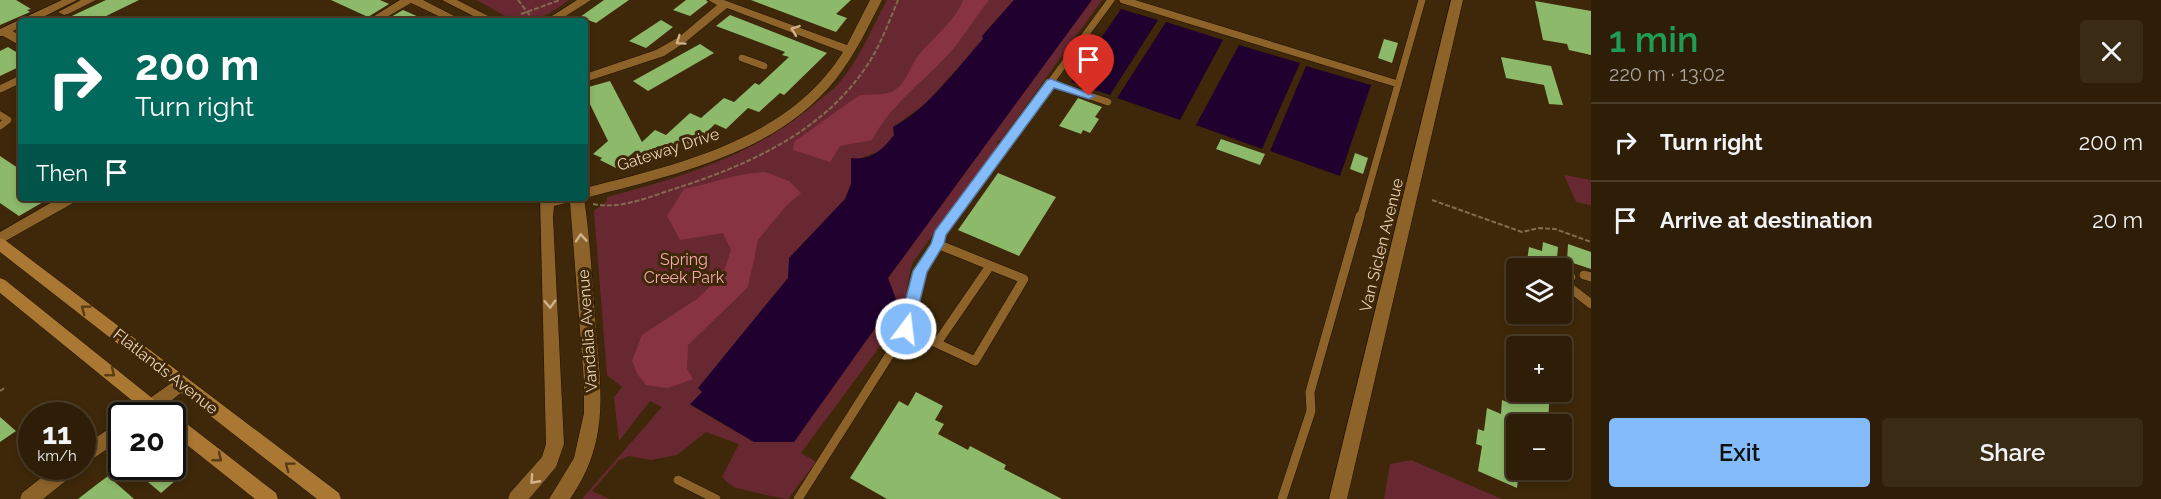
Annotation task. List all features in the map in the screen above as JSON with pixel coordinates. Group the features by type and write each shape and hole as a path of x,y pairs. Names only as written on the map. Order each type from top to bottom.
{"main road":[{"name":"Flatlands Avenue","path":"0,244 332,499"},
{"path":"0,284 139,402"},
{"path":"186,433 269,499"}],"street":[{"path":"32,18 71,0"},
{"path":"51,18 90,0"},
{"path":"377,18 408,0"},
{"path":"414,0 452,18"},
{"path":"448,0 486,18"},
{"path":"555,18 585,0"},
{"name":"Gateway Drive","path":"588,192 678,168 719,153 754,137 784,118 820,90 850,50 876,0"},
{"name":"Van Siclen Avenue","path":"1338,499 1457,0"},
{"path":"588,77 660,53 682,39 720,2 850,50"},
{"path":"0,239 65,201"},
{"path":"517,499 550,461 555,444 547,201"},
{"name":"Vandalia Avenue","path":"558,499 572,482 581,463 591,431 592,391 577,201"},
{"path":"161,402 181,383"},
{"path":"29,499 53,480"}],"lane":[{"path":"798,499 906,329 920,271 937,244 939,234 1111,0"},
{"path":"1123,0 1398,84"},
{"path":"1281,499 1311,411 1310,392 1422,0"},
{"path":"742,58 764,66"},
{"path":"0,89 18,80"},
{"path":"1051,83 1108,102"},
{"path":"0,115 8,120 0,126"},
{"path":"906,329 975,361 1024,279 937,244"},
{"path":"937,343 990,266"},
{"path":"1572,289 1591,304"},
{"path":"678,480 716,499"}],"path":[{"path":"518,0 532,18"},
{"path":"521,14 561,0"},
{"path":"1432,200 1522,232 1539,228 1555,229 1591,242"},
{"path":"0,391 6,387"}],"green space":[{"path":"476,0 569,0 538,18 509,18"},
{"name":"Spring Creek Park","path":"887,0 1014,0 983,35 984,39 925,104 893,127 894,135 882,150 858,159 852,164 851,184 845,199 802,245 788,278 699,387 702,392 690,405 754,442 896,300 888,278 1091,0 1102,0 1001,140 996,141 998,145 913,262 901,318 801,453 816,462 788,499 729,484 722,477 739,444 706,432 677,455 651,460 629,456 619,460 592,491 609,499 582,499 662,407 650,401 619,441 614,397 622,387 607,375 594,211 607,201 607,197 664,181 719,161 770,136 795,120 839,83 859,53"},
{"path":"1564,175 1591,180 1591,205 1576,202"},
{"path":"1411,460 1502,499 1384,499 1390,464"}],"shaded area":[{"path":"963,0 989,0 940,63 894,108 872,140 840,146 830,162 793,150 794,142 858,96 891,92 901,85 919,55 955,15"},
{"path":"1014,0 1092,0 888,278 896,299 794,442 754,442 690,404 702,392 698,388 788,278 789,258 845,199 851,184 851,158 870,156 885,145 894,135 893,127 930,99"},
{"path":"1121,9 1158,20 1110,95 1071,82"},
{"path":"1166,22 1223,40 1180,120 1117,98"},
{"path":"1239,45 1300,63 1262,149 1196,125"},
{"path":"1306,66 1371,85 1340,176 1270,151"},
{"path":"765,172 789,181 801,193 785,207 758,240 748,287 688,345 687,369 693,379 668,388 646,385 638,375 632,361 642,335 697,299 723,274 731,250 723,233 680,240 667,216 684,189 734,176"}],"building":[{"path":"0,0 16,0 31,9 27,10 30,12 0,25"},
{"path":"106,0 139,0 102,18 67,18"},
{"path":"331,0 380,0 389,4 368,17"},
{"path":"604,0 629,0 596,23 588,18 580,17"},
{"path":"686,0 706,0 708,2 690,16 673,10"},
{"path":"751,0 851,0 836,14 847,18 836,32"},
{"path":"1535,1 1591,11 1591,55 1569,50 1567,44 1543,40"},
{"path":"403,10 421,18 389,18"},
{"path":"730,15 827,53 784,95 780,93 759,112 748,108 726,129 715,124 691,147 680,142 669,151 658,146 649,154 652,160 634,152 616,168 593,154 608,141 588,100 588,87 610,81 642,142 655,130 666,135 690,113 701,118 724,98 734,102 755,83 759,85 789,57 782,55 785,52 716,26"},
{"path":"661,20 673,27 646,48 629,41"},
{"path":"1384,39 1398,43 1392,63 1378,58"},
{"path":"700,44 714,53 648,91 633,81"},
{"path":"8,47 18,53 18,67 0,76 0,51"},
{"path":"1501,57 1551,66 1563,105 1549,104 1544,85 1506,78"},
{"path":"1078,98 1102,107 1095,117 1099,119 1090,133 1083,130 1081,134 1059,126"},
{"path":"1221,139 1265,154 1260,165 1216,149"},
{"path":"1355,153 1368,158 1363,174 1350,169"},
{"path":"0,156 18,168 18,201 45,201 19,216 0,203"},
{"path":"998,173 1056,197 1019,256 958,230"},
{"path":"1543,242 1558,247 1557,258 1527,258 1529,247 1542,251"},
{"path":"1568,244 1591,252 1591,269 1572,263 1572,258 1567,258"},
{"path":"916,392 943,406 935,420 944,424 938,434 968,450 970,446 1006,465 1004,469 1062,499 887,499 850,478 899,401 908,406"},
{"path":"1502,400 1506,402 1549,402 1548,414 1506,414 1506,480 1518,480 1517,488 1478,471 1482,446 1476,444 1478,429 1484,431 1487,408 1501,414"},
{"path":"0,417 16,431 0,442"},
{"path":"108,476 108,480 113,480 134,499 78,499"},
{"path":"146,480 176,480 161,493"}],"route":[{"path":"906,329 920,271 937,244 939,234 1051,83 1089,96"}]}
